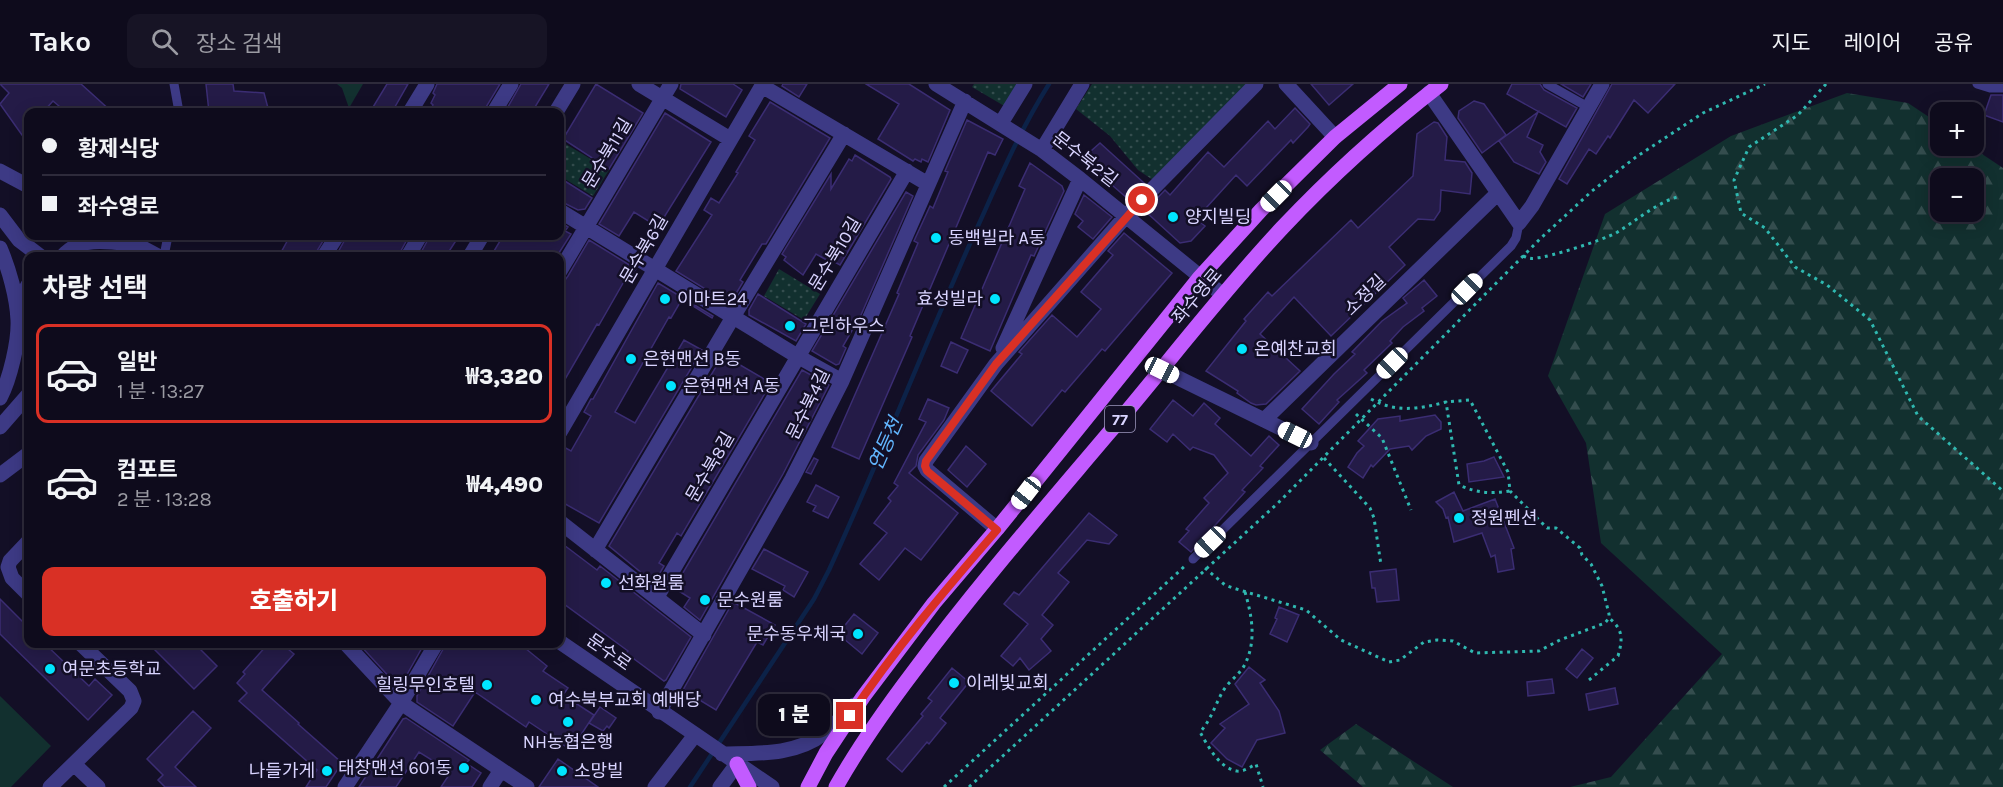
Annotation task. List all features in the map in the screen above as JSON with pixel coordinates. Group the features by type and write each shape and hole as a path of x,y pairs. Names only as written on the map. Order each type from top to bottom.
{"main road":[{"name":"좌수영로","path":"808,787 826,753 863,697 934,603 997,530 1200,277 1261,210 1335,137 1400,84"},
{"name":"좌수영로","path":"836,787 855,754 941,634 1223,295 1281,229 1343,166 1387,126 1435,88"},
{"path":"1261,210 1281,229"},
{"path":"737,764 749,787"}],"street":[{"path":"412,108 427,84"},
{"path":"496,108 511,84"},
{"path":"558,108 573,84"},
{"path":"639,84 730,139"},
{"name":"문수북11길","path":"564,264 671,84"},
{"path":"936,84 1001,123 1025,84"},
{"path":"1039,148 1082,84"},
{"path":"997,530 927,471 926,461 996,364 1126,216 1256,84"},
{"path":"1286,84 1335,137"},
{"path":"1435,88 1498,193 1519,223 1532,206 1602,84"},
{"name":"문수북6길","path":"564,425 762,85 928,184"},
{"name":"문수북4길","path":"659,712 792,479 842,381 965,102"},
{"name":"문수북2길","path":"1001,123 1080,179 1223,295"},
{"path":"595,550 844,134"},
{"path":"0,171 24,184"},
{"name":"문수북10길","path":"797,356 907,171"},
{"path":"996,364 1080,179"},
{"name":"소정길","path":"1264,420 1498,193"},
{"path":"564,213 797,356 842,381"},
{"path":"0,215 19,240 35,252"},
{"path":"127,240 150,252"},
{"path":"68,252 87,243 103,241 140,247"},
{"path":"0,248 10,278 18,321 24,334"},
{"path":"0,398 11,369 19,306 24,291"},
{"name":"문수북8길","path":"657,597 797,356"},
{"path":"1162,370 1311,443"},
{"path":"0,427 24,400"},
{"path":"0,475 24,457"},
{"path":"564,525 704,635"},
{"path":"24,546 10,561 8,567 12,578 24,590"},
{"name":"문수로","path":"564,645 737,764"},
{"path":"50,787 131,708 134,701 130,691 85,648"},
{"path":"350,648 401,703 527,787"},
{"path":"345,787 401,703 434,648"},
{"path":"722,754 772,752 801,746 823,734 863,697"},
{"path":"655,787 695,735"},
{"path":"74,764 98,787"},
{"path":"720,787 737,764 772,787"},
{"path":"489,787 501,770"}],"lane":[{"path":"174,84 178,108"},
{"path":"1547,84 1588,107"},
{"path":"1977,84 1990,88 2003,88"},
{"path":"1193,559 1511,246 1516,238 1519,223"}],"path":[{"path":"969,787 1279,502 1523,256 1592,191 1636,156 1703,113 1765,84"},
{"path":"1826,84 1798,115 1749,147 1734,180 1741,213 1765,228 1795,267 1827,285 1870,320 1918,416 2003,491"},
{"path":"1523,256 1540,258 1604,238 1669,199 1680,196"},
{"path":"1378,403 1392,408 1411,409 1470,400 1508,472 1510,491 1547,528 1556,528 1580,548 1602,586 1609,618 1619,627 1622,642 1618,656 1589,680"},
{"path":"1446,402 1459,485 1483,494 1510,491"},
{"path":"1348,406 1382,438 1411,510"},
{"path":"1324,458 1370,508 1374,518 1381,566"},
{"path":"944,787 1193,559 1225,585 1306,610 1341,640 1389,662 1400,660 1424,642 1437,640 1453,641 1475,653 1539,651 1560,640 1605,623 1609,618"},
{"path":"1245,592 1252,624 1249,653 1244,666 1223,691 1214,711 1200,732 1214,758 1233,770 1244,770 1256,764 1263,787"}],"green space":[{"path":"337,84 363,84 349,108 342,88"},
{"path":"974,84 1020,84 1006,107 972,87"},
{"path":"1092,84 1251,84 1153,180 1138,170 1110,136 1076,109"},
{"path":"1847,93 1908,103 1930,118 1930,156 1984,155 2003,168 2003,787 1570,787 1611,777 1722,654 1601,543 1586,443 1548,376 1605,214 1731,136"},
{"path":"564,143 609,170 593,196 564,178"},
{"path":"779,269 820,294 804,320 764,296"},
{"path":"0,696 51,746 11,787 0,787"},
{"path":"1356,724 1453,787 1363,787 1320,750"}],"building":[{"path":"0,84 81,84 108,108 61,108 53,101 47,108 24,108 24,133 22,135 0,104 9,93"},
{"path":"206,84 233,84 234,91 264,93 268,108 209,108"},
{"path":"387,84 408,84 394,108 372,108"},
{"path":"437,84 500,84 486,108 431,108 435,95 433,93"},
{"path":"521,84 549,84 534,108 507,108"},
{"path":"596,84 643,113 609,169 564,140"},
{"path":"681,84 733,84 742,90 726,117 680,89"},
{"path":"783,84 807,84 799,97 782,86"},
{"path":"866,84 909,84 950,110 928,162 922,159 921,162 915,159 913,161 878,139 899,104"},
{"path":"1311,84 1353,84 1329,105"},
{"path":"1512,84 1540,84 1544,90 1577,108 1566,127 1507,94"},
{"path":"1561,84 1591,84 1583,97"},
{"path":"1612,84 1675,84 1648,113 1634,100 1610,138 1608,136 1596,154 1589,149 1567,184 1559,179"},
{"path":"1991,95 2003,95 2003,122 1984,115"},
{"path":"1474,101 1484,104 1506,135 1482,153 1458,118 1459,111"},
{"path":"770,102 830,138 766,244 762,244 740,280 743,282 731,302 724,298 723,300 676,271 712,215 704,210 711,198 719,203 738,173 736,172 755,140 749,136"},
{"path":"1295,108 1310,124 1308,127 1293,143 1291,140 1247,186 1236,175 1196,219 1205,226 1191,241 1180,243 1145,211 1165,190 1170,195 1208,152 1224,167 1268,121 1275,129"},
{"path":"1538,112 1527,137 1543,145 1540,152 1546,162 1539,174 1514,162 1499,141"},
{"path":"665,113 711,142 658,227 634,212 619,236 599,224"},
{"path":"967,120 1003,139 995,155 988,152 859,459 832,447 899,294 897,293 918,243 914,241 930,206 933,208 948,172 945,171"},
{"path":"1434,122 1438,123 1447,137 1445,160 1465,162 1472,173 1470,194 1441,190 1440,211 1434,220 1418,219 1389,247 1405,265 1331,336 1294,297 1260,334 1300,371 1266,404 1251,403 1237,393 1238,391 1206,371 1246,321 1244,319 1268,292 1272,296 1351,220 1358,228 1413,176 1417,134"},
{"path":"1100,143 1144,183 1130,198 1127,198 1082,159"},
{"path":"855,155 891,179 840,265 816,254 803,275 784,260 786,257 782,254 831,174 831,189 849,159 852,161"},
{"path":"1030,163 1062,186 1064,191 1034,256 1031,255 990,351 961,338 1025,189 1019,186"},
{"path":"564,180 592,198 585,209 578,210 564,203"},
{"path":"906,192 913,196 861,315 843,346 846,348 839,364 836,365 812,351"},
{"path":"1084,195 1112,217 1093,239 1078,227 1083,221 1075,214"},
{"path":"564,224 568,227 565,231 571,234 560,252 493,252 501,240 564,240"},
{"path":"1124,233 1172,273 1105,351 1102,349 1065,392 1062,390 1032,426 991,391 1022,354 1019,352 1052,315 1077,337 1101,309 1081,292 1113,255 1108,251"},
{"path":"288,240 324,240 316,252 281,252"},
{"path":"345,240 407,240 400,252 338,252"},
{"path":"428,240 456,240 449,252 421,252"},
{"path":"589,240 636,269 629,280 626,278 564,381 564,282"},
{"path":"1424,280 1437,296 1422,308 1424,311 1403,327 1390,341 1392,343 1364,370 1367,373 1337,400 1339,402 1319,424 1302,409 1355,354 1352,352 1382,321 1407,303 1403,298"},
{"path":"658,283 713,316 712,318 682,299 671,318 669,317 615,412 635,423 684,340 702,350 599,523 564,503 564,447 571,451 591,416 584,412"},
{"path":"758,294 806,324 796,341 749,315 749,310"},
{"path":"951,342 968,350 957,373 941,366"},
{"path":"723,355 771,383 681,536 677,533 659,563 664,566 654,583 609,546"},
{"path":"802,370 829,385 783,474 700,620 684,607 690,598 674,588"},
{"path":"928,399 949,408 944,420 918,455 916,466 909,473 958,513 921,560 905,548 879,580 860,564 887,533 874,523 891,501 888,498 898,486 894,483 926,422 919,419"},
{"path":"1173,400 1193,416 1204,403 1220,418 1215,424 1251,456 1269,436 1279,445 1260,466 1263,468 1242,490 1245,492 1191,552 1179,542 1189,531 1186,529 1209,503 1204,498 1228,473 1214,455 1193,447 1190,450 1173,434 1167,442 1150,429"},
{"path":"1435,415 1441,422 1441,429 1426,436 1412,450 1409,446 1390,449 1373,467 1371,465 1363,478 1348,467 1364,446 1358,441 1378,419 1400,416 1400,421"},
{"path":"966,446 986,464 967,487 948,470"},
{"path":"1494,457 1504,477 1469,482 1467,464"},
{"path":"814,458 818,460 811,474 806,472"},
{"path":"816,485 839,497 828,518 813,511 816,506 807,502"},
{"path":"1454,492 1463,511 1495,499 1514,548 1511,549 1514,569 1498,572 1495,555 1491,557 1482,533 1454,542 1448,517 1446,518 1443,509 1436,502"},
{"path":"1089,513 1117,535 1109,544 1087,540 1058,573 1069,582 1042,615 1053,625 1041,639 1051,651 1029,670 1020,658 1013,666 1001,656 1028,624 1004,604 1014,592 1019,595"},
{"path":"564,545 597,570 600,566 691,637 664,681 626,653 628,651 564,604"},
{"path":"764,549 808,572 794,597 783,590 785,586 752,569"},
{"path":"1396,569 1399,600 1377,602 1370,572"},
{"path":"0,599 24,623 24,648 49,648 89,686 95,679 112,695 88,720 0,634"},
{"path":"733,602 775,625 763,645 757,642 716,710 683,690"},
{"path":"1279,607 1299,615 1287,642 1270,634 1277,619 1275,618"},
{"name":"문수동우체국","path":"854,614 878,633 862,654 838,634"},
{"path":"153,648 199,648 217,666 194,689"},
{"path":"264,648 287,648 294,654 262,690 342,763 326,787 306,787 317,770 239,701 247,693 237,683 245,674 243,672"},
{"path":"363,648 422,648 405,678 394,682"},
{"path":"444,648 525,648 547,666 543,671 568,688 563,695 594,715 571,750 529,722 526,727 475,692 453,726 417,702 417,696"},
{"path":"1582,649 1593,658 1577,678 1566,669"},
{"path":"1249,667 1265,680 1260,683 1279,711 1285,733 1257,740 1242,767 1227,759 1211,743 1225,728 1220,724 1249,704 1235,684"},
{"path":"952,668 969,682 940,718 946,723 902,772 887,759 923,716 921,714 932,701 928,698"},
{"path":"1552,679 1554,693 1528,696 1527,682"},
{"path":"1615,688 1618,704 1589,710 1586,694"},
{"path":"600,707 616,718 609,728 607,726 603,731 589,723"},
{"path":"193,711 211,728 175,767 196,787 165,787 158,780 163,775 147,759"},
{"path":"406,718 469,760 466,763 481,773 472,787 441,787 451,772 419,752 396,787 359,787 403,719"},
{"name":"소망빌","path":"558,759 598,787 539,787"}],"waterway":[{"name":"연등천","path":"690,787 814,599 829,570 972,239 1017,141 1049,84"}],"place":[{"name":"양지빌딩","path":"1173,217"},
{"name":"동백빌라 A동","path":"936,238"},
{"name":"이마트24","path":"665,299"},
{"name":"효성빌라","path":"995,299"},
{"name":"그린하우스","path":"790,326"},
{"name":"온예찬교회","path":"1242,349"},
{"name":"은현맨션 B동","path":"631,359"},
{"name":"은현맨션 A동","path":"671,386"},
{"name":"정원펜션","path":"1459,518"},
{"name":"선화원룸","path":"606,583"},
{"name":"문수원룸","path":"705,600"},
{"name":"문수동우체국","path":"858,634"},
{"name":"여문초등학교","path":"50,669"},
{"name":"이레빛교회","path":"954,683"},
{"name":"힐링무인호텔","path":"487,685"},
{"name":"여수북부교회 예배당","path":"536,700"},
{"name":"NH농협은행","path":"568,722"},
{"name":"태창맨션 601동","path":"464,768"},
{"name":"나들가게","path":"327,771"},
{"name":"소망빌","path":"562,771"}],"route":[{"path":"850,716 934,603 997,530 927,471 926,461 996,364 1142,200"}]}
